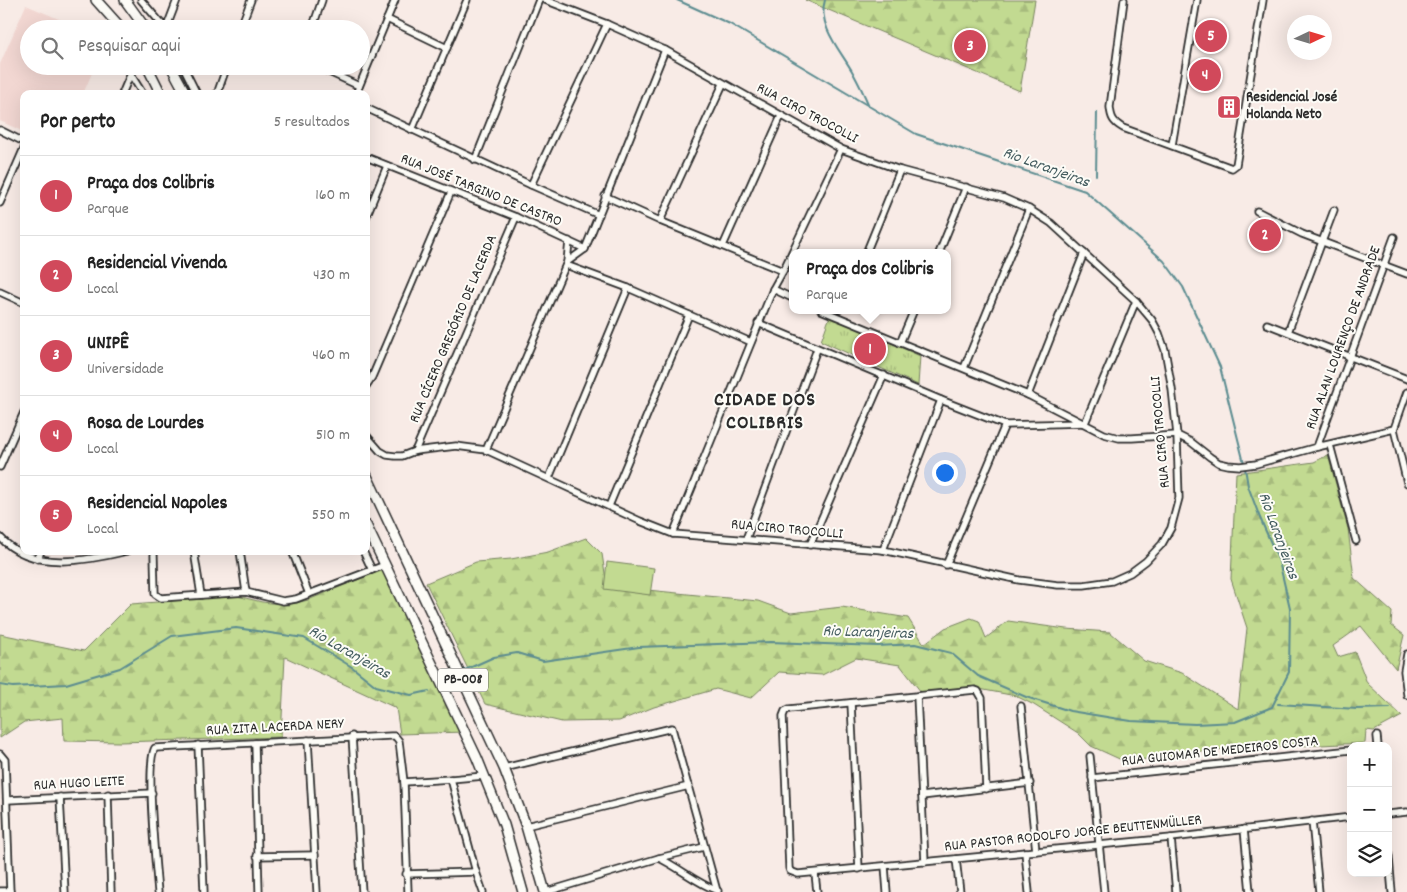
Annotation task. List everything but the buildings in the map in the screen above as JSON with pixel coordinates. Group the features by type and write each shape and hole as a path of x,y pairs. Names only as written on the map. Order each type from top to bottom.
{"main road":[{"path":"96,0 114,20"},
{"path":"125,0 139,20"},
{"path":"152,75 159,90"},
{"path":"176,75 184,90"},
{"name":"PB-008","path":"370,483 504,768 526,826 545,892"},
{"name":"PB-008","path":"370,533 484,776 504,825 522,892"}],"street":[{"path":"141,0 158,20"},
{"path":"169,20 177,0"},
{"path":"243,20 251,0"},
{"path":"315,20 322,0"},
{"path":"370,60 395,0"},
{"path":"412,130 466,0"},
{"path":"474,160 539,0"},
{"name":"RUA CIRO TROCOLLI","path":"370,440 380,451 387,455 402,456 415,451 456,446 486,450 673,534 882,550 1019,580 1058,585 1084,585 1112,581 1130,573 1146,561 1162,544 1171,528 1176,514 1179,490 1177,435 1165,350 1152,320 1136,301 1051,223 1029,209 1004,198 900,170 840,149 665,50 607,24 546,0"},
{"path":"1124,0 1110,107 1112,119 1123,128 1229,168 1233,168 1236,164 1263,0"},
{"path":"1172,145 1198,0"},
{"path":"387,19 447,48"},
{"path":"531,186 607,24"},
{"path":"567,263 585,249 665,50"},
{"path":"124,90 131,75"},
{"path":"131,75 140,90"},
{"path":"188,75 195,90"},
{"path":"218,90 224,75"},
{"path":"335,75 359,86"},
{"path":"358,90 364,75"},
{"path":"660,221 723,84"},
{"path":"370,110 474,160 599,215"},
{"path":"724,246 781,116"},
{"path":"0,130 20,140"},
{"path":"793,249 840,149"},
{"path":"0,203 20,157"},
{"name":"RUA JOSÉ TARGINO DE CASTRO","path":"370,159 516,217 585,249"},
{"path":"370,207 387,166"},
{"path":"868,249 900,170"},
{"path":"941,249 966,187"},
{"path":"370,380 451,192"},
{"path":"605,196 660,221 783,271"},
{"path":"964,368 1029,209"},
{"path":"1288,332 1334,210"},
{"path":"1257,212 1302,234 1407,274"},
{"name":"RUA CÍCERO GREGÓRIO DE LACERDA","path":"415,451 516,217"},
{"name":"RUA ALAN LOURENÇO DE ANDRADE","path":"1317,447 1394,237"},
{"path":"486,450 567,263 569,241"},
{"path":"1028,394 1084,253"},
{"path":"673,534 758,323 789,258"},
{"path":"567,263 751,342"},
{"path":"549,478 628,288"},
{"path":"773,289 789,297"},
{"path":"0,292 20,301"},
{"path":"1085,423 1136,301"},
{"path":"830,314 1028,394 1104,434 1119,438 1177,435 1185,438 1219,463 1249,466 1317,447 1394,429"},
{"path":"839,318 840,314"},
{"path":"900,343 912,314"},
{"path":"609,506 689,315"},
{"path":"758,323 817,349 1005,425 1085,423"},
{"path":"1267,324 1407,378"},
{"path":"746,539 817,349"},
{"path":"810,545 884,375"},
{"path":"1407,392 1394,429 1407,483"},
{"path":"882,550 941,400"},
{"path":"0,468 20,421"},
{"path":"946,565 1005,425"},
{"path":"1330,445 1356,540"},
{"path":"0,537 5,543 20,553"},
{"path":"23,555 38,559 87,560 104,555"},
{"path":"38,559 40,555"},
{"path":"154,555 156,596 160,598 246,592 283,600 296,599 385,565"},
{"path":"195,555 201,595"},
{"path":"241,555 246,592"},
{"path":"295,555 309,594"},
{"path":"365,555 372,570"},
{"path":"1407,654 1404,671 1407,695"},
{"path":"859,869 851,703 978,691 982,698 986,788"},
{"path":"918,696 925,862"},
{"name":"RUA PASTOR RODOLFO JORGE BEUTTENMÜLLER","path":"851,703 789,709 785,711 783,716 789,868 790,871 798,874 815,874 1171,838 1347,817"},
{"path":"1021,706 1036,851"},
{"path":"504,768 672,728 718,892"},
{"path":"352,736 362,892"},
{"name":"RUA ZITA LACERDA NERY","path":"152,793 152,756 153,751 159,747 352,736 395,736 398,741 404,782"},
{"path":"1377,736 1378,742"},
{"path":"308,740 317,892"},
{"path":"255,743 258,892"},
{"path":"198,745 204,892"},
{"name":"RUA GUIOMAR DE MEDEIROS COSTA","path":"1092,778 1347,750"},
{"path":"0,754 5,760 8,800 10,891 0,891"},
{"path":"1090,756 1104,892"},
{"path":"408,892 404,782 484,776"},
{"path":"451,779 483,892"},
{"path":"922,796 1030,783"},
{"path":"526,826 689,786"},
{"path":"152,793 158,892"},
{"name":"RUA HUGO LEITE","path":"8,800 152,793"},
{"path":"108,794 111,892"},
{"path":"60,796 65,892"},
{"path":"1392,814 1407,812"},
{"path":"1312,821 1319,892"},
{"path":"1244,829 1250,892"},
{"path":"1171,838 1176,892"},
{"path":"545,892 704,847"},
{"path":"1025,852 1029,892"},
{"path":"257,856 315,854"},
{"path":"660,858 675,865 704,886 718,892"},
{"path":"956,859 960,892"},
{"path":"884,866 887,892"},
{"path":"406,874 476,872"},
{"path":"815,874 816,892"},
{"path":"1391,877 1392,892"}],"shaded area":[{"path":"26,5 61,20 20,20 20,75 91,75 85,90 20,90 20,130 0,121 0,64"}],"green space":[{"path":"805,0 1035,0 1020,91"},
{"path":"830,316 920,356 918,385 821,341"},
{"path":"1328,455 1348,529 1354,578 1392,612 1391,625 1404,635 1396,669 1361,626 1333,646 1338,657 1355,652 1367,683 1402,716 1374,731 1366,730 1365,742 1208,750 1126,762 1091,746 1078,733 1016,696 979,689 921,692 900,665 856,658 822,675 779,672 751,698 716,689 654,707 619,721 562,722 485,704 426,583 476,562 511,559 548,552 586,538 602,554 607,586 758,601 791,613 842,607 908,618 924,644 945,628 971,618 979,621 986,638 1008,621 1066,629 1110,632 1144,661 1182,673 1238,709 1247,628 1231,579 1236,473 1314,462"},
{"path":"607,562 654,568 650,595 604,589"},
{"path":"384,569 465,732 400,734 396,708 285,657 281,737 120,742 64,741 63,718 24,722 0,738 0,634 84,651 131,604 237,596 262,602 288,605 308,600"}],"waterway":[{"name":"Rio Laranjeiras","path":"677,0 730,24 916,134 1085,191 1164,261 1183,287 1220,367 1244,463"},
{"path":"825,0 823,9 827,28 852,71 869,106"},
{"path":"1096,175 1097,112"},
{"name":"Rio Laranjeiras","path":"465,670 494,657 517,653 543,661 639,647 771,642 878,646 915,644 951,653 978,676 1026,697 1070,711 1131,721 1195,724 1235,722 1272,707 1289,672 1290,608 1279,561 1248,486 1245,468"},
{"name":"Rio Laranjeiras","path":"0,685 13,687 66,684 120,668 172,636 236,628 304,638 352,667 376,686 411,695 429,691"},
{"path":"1278,704 1357,709 1390,708"}],"place":[{"name":"Residencial Napoles","path":"1211,36"},
{"name":"UNIPÊ","path":"970,46"},
{"name":"Rosa de Lourdes","path":"1205,75"},
{"name":"Residencial José Holanda Neto","path":"1229,107"},
{"name":"Residencial Vivenda","path":"1265,235"},
{"name":"Praça dos Colibris","path":"870,349"}],"district":[{"name":"CIDADE DOS COLIBRIS","path":"765,412"}]}
